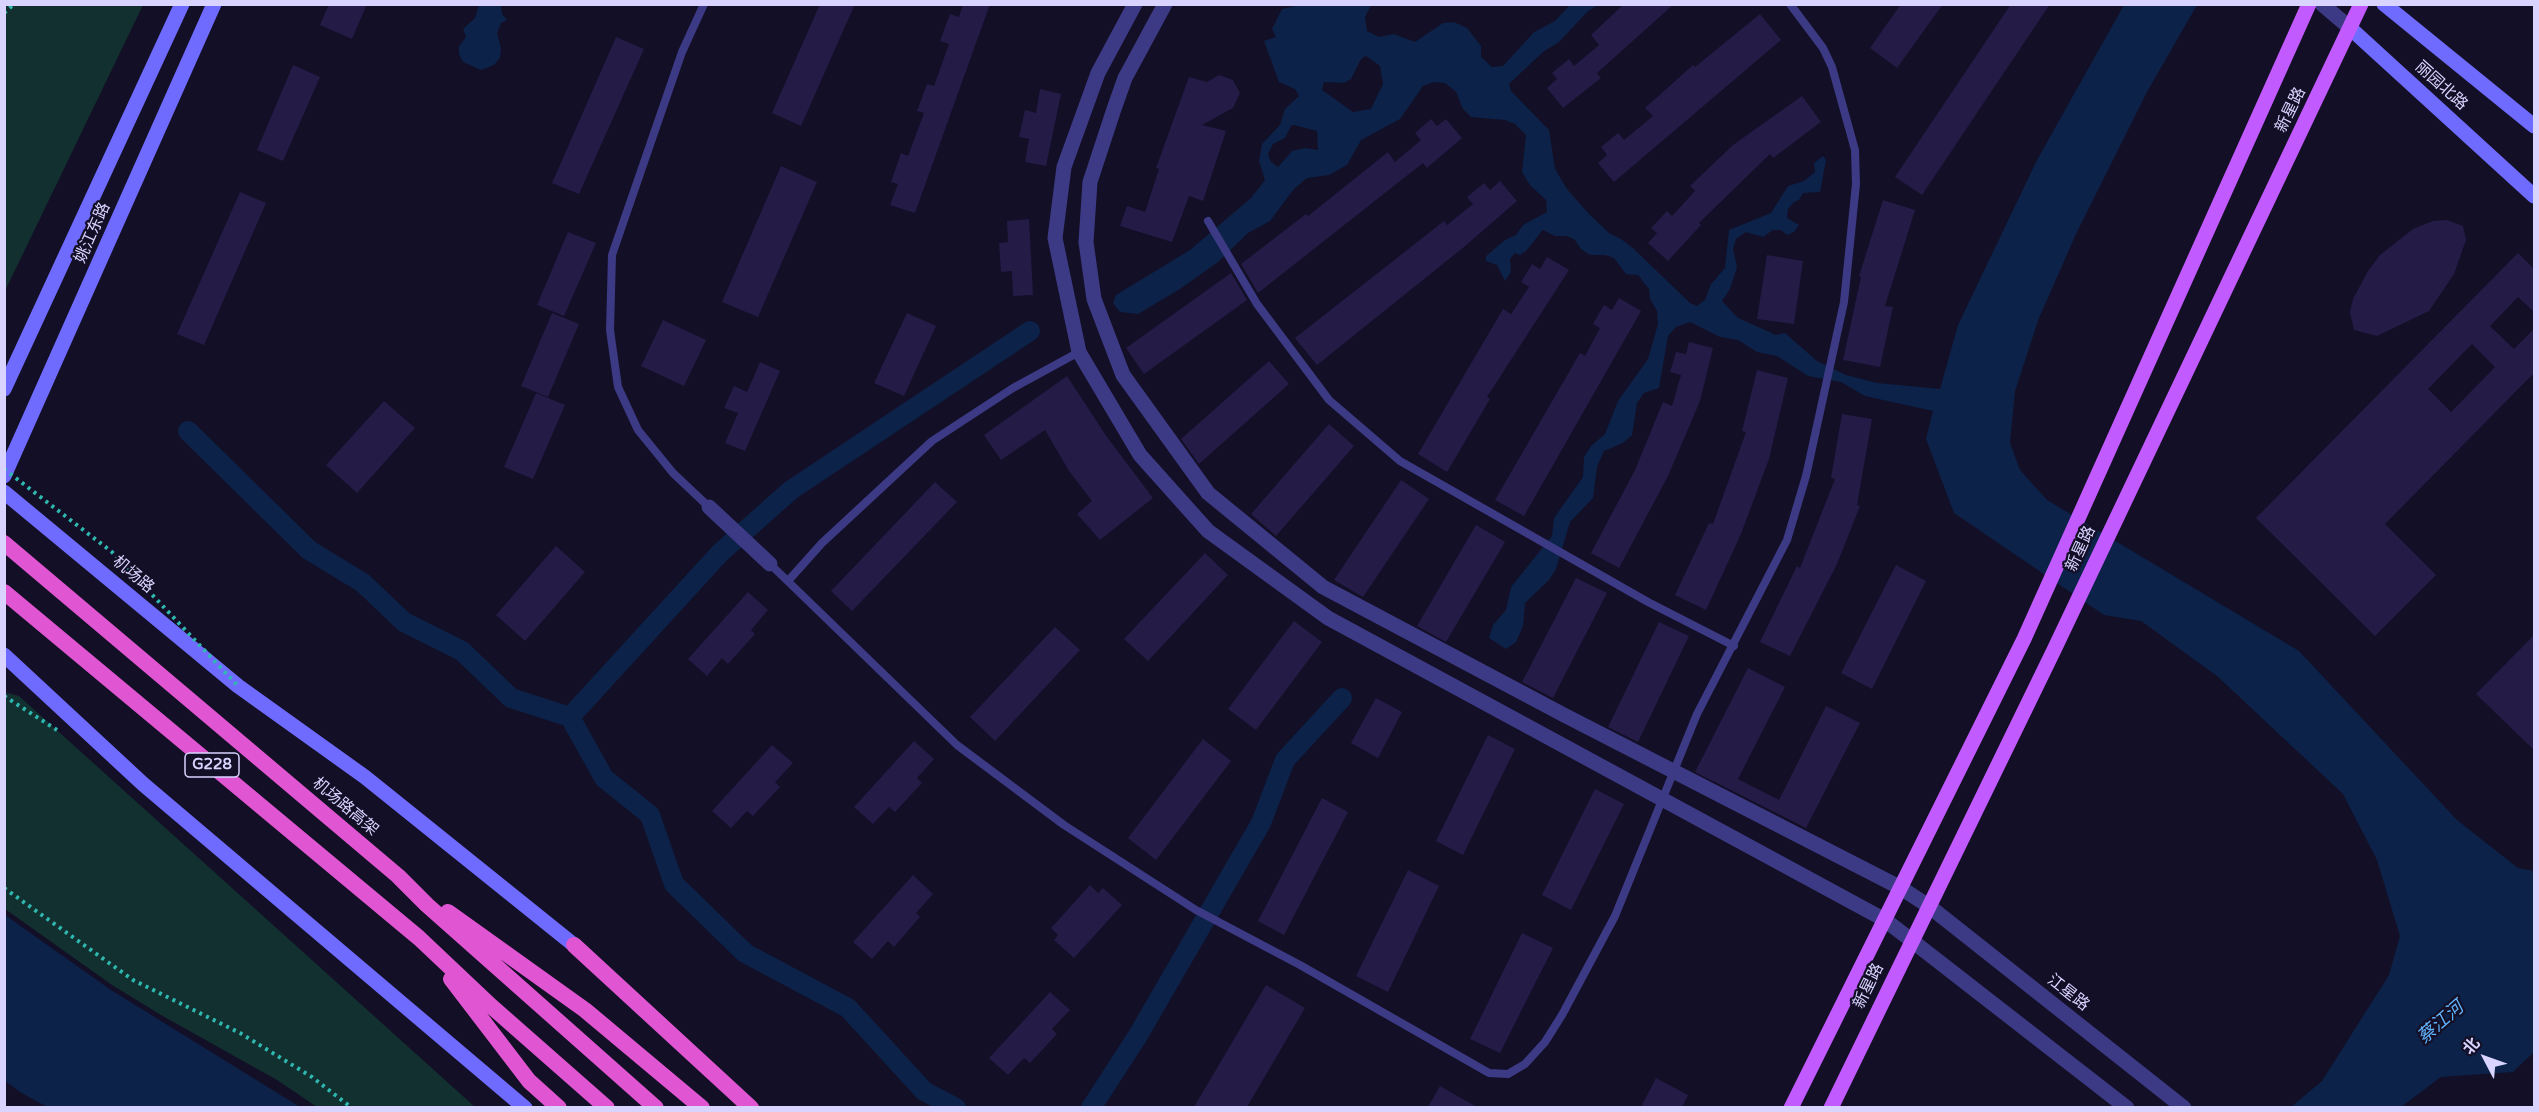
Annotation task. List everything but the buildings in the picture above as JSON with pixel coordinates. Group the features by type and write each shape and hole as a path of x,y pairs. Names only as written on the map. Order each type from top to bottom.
{"highway":[{"name":"机场路高架","path":"4,543 398,876 427,905 656,1107"},
{"name":"G228","path":"4,592 419,938 491,1006 607,1107"},
{"path":"398,876 585,1010 702,1107"},
{"path":"419,938 529,1081 559,1107"},
{"path":"574,945 751,1107"}],"main road":[{"name":"姚江东路","path":"4,389 182,4"},
{"name":"姚江东路","path":"4,476 214,4"},
{"name":"新星路","path":"1791,1107 2024,639 2309,4"},
{"name":"新星路","path":"1831,1107 1911,940 1930,907 2361,4"},
{"name":"丽园北路","path":"2384,4 2535,126"},
{"name":"丽园北路","path":"2350,28 2535,196"},
{"name":"机场路","path":"4,492 238,686 365,777 574,945"},
{"path":"4,655 143,784 525,1107"}],"street":[{"path":"1135,4 1098,73 1064,167 1055,238 1079,352 1140,454 1208,531 1328,618 1885,920 2127,1107"},
{"name":"江星路","path":"1165,4 1125,78 1090,182 1086,242 1094,299 1123,375 1208,493 1323,587 1672,771 1901,888 1930,907 2184,1107"},
{"name":"丽园北路","path":"2322,4 2350,28"},
{"path":"709,507 770,564"}],"lane":[{"path":"704,4 682,52 612,255 610,330 618,387 638,430 674,473 709,507"},
{"path":"770,564 957,745 1064,825 1196,910 1489,1073 1508,1074 1525,1064 1545,1042 1615,916 1696,714 1734,646 1787,540 1806,476 1844,302 1856,183 1855,150 1832,67 1823,48 1790,4"},
{"path":"1208,221 1257,304 1329,400 1400,461 1648,602 1734,646"},
{"path":"789,581 822,543 932,441 1013,388 1079,352"}],"path":[{"path":"4,13 14,4"},
{"path":"4,469 112,552 238,686"},
{"path":"4,888 133,980 240,1033 312,1077 352,1107"}],"green space":[{"path":"4,5 143,5 5,291"},
{"path":"4,692 19,696 475,1107 317,1107 277,1080 112,985 5,909"}],"water":[{"path":"479,5 501,5 502,14 507,20 501,23 497,33 501,49 500,58 494,65 481,70 463,62 459,54 459,46 466,37 463,29 475,18"},
{"name":"蔡江河","path":"1300,5 1371,5 1365,17 1367,31 1379,37 1394,34 1415,42 1443,23 1454,22 1467,28 1481,46 1481,57 1492,67 1503,66 1534,32 1555,21 1570,5 1598,5 1588,11 1559,42 1543,52 1509,84 1511,91 1549,130 1555,169 1567,189 1589,214 1609,233 1634,249 1690,303 1697,306 1705,300 1711,284 1725,268 1729,230 1771,213 1788,186 1804,181 1815,172 1814,163 1823,156 1826,160 1820,192 1803,193 1799,200 1788,209 1787,218 1799,225 1794,232 1787,235 1781,230 1773,230 1763,237 1746,232 1736,239 1733,249 1737,267 1730,289 1722,301 1738,318 1776,335 1785,333 1817,361 1846,375 1877,383 1940,389 1958,325 2037,160 2124,5 2197,5 2147,92 2076,234 2039,318 2015,391 2010,443 2020,470 2047,500 2299,651 2457,820 2518,868 2534,871 2534,1052 2513,1072 2441,1077 2401,1107 2291,1107 2322,1081 2389,975 2400,936 2377,860 2343,794 2217,676 2141,621 2104,615 1954,513 1926,439 1933,411 1865,396 1841,382 1808,376 1777,356 1757,352 1738,340 1720,337 1690,322 1676,327 1668,336 1659,388 1644,393 1637,403 1632,435 1623,443 1604,451 1597,467 1593,498 1570,522 1556,569 1549,580 1525,603 1523,626 1516,642 1506,649 1489,638 1493,625 1506,610 1511,587 1552,536 1554,518 1583,477 1584,457 1591,446 1605,434 1618,401 1648,359 1658,324 1657,311 1650,299 1649,289 1638,275 1626,274 1614,258 1605,255 1590,255 1581,249 1574,239 1555,236 1543,230 1526,251 1520,255 1515,253 1510,259 1511,272 1505,281 1497,265 1486,261 1486,256 1505,240 1516,235 1523,225 1547,212 1546,200 1530,185 1522,172 1526,135 1515,124 1505,120 1471,117 1463,109 1456,92 1445,83 1434,82 1423,86 1400,119 1361,140 1347,165 1329,175 1307,178 1294,189 1270,221 1248,233 1218,262 1180,289 1138,314 1120,312 1113,303 1116,295 1190,250 1251,198 1265,180 1259,161 1262,144 1280,125 1285,109 1299,96 1295,89 1279,82 1264,41 1276,37 1272,29 1282,9","holes":["1366,56 1380,66 1383,84 1371,109 1353,112 1322,90 1324,82 1344,83 1351,79 1361,59","1291,126 1317,131 1318,150 1305,148 1292,151 1278,167 1271,162 1268,154 1273,144 1285,138"]},
{"path":"5,915 111,990 300,1107 47,1107 20,1092 5,1081"}],"waterway":[{"path":"570,717 720,553 791,490 1030,331"},
{"path":"188,431 309,550 363,583 404,622 462,651 511,698 570,717 604,778 650,815 674,884 745,953 848,1008 924,1091 956,1108"},
{"path":"1091,1108 1137,1037 1261,823 1285,760 1342,698"}]}
